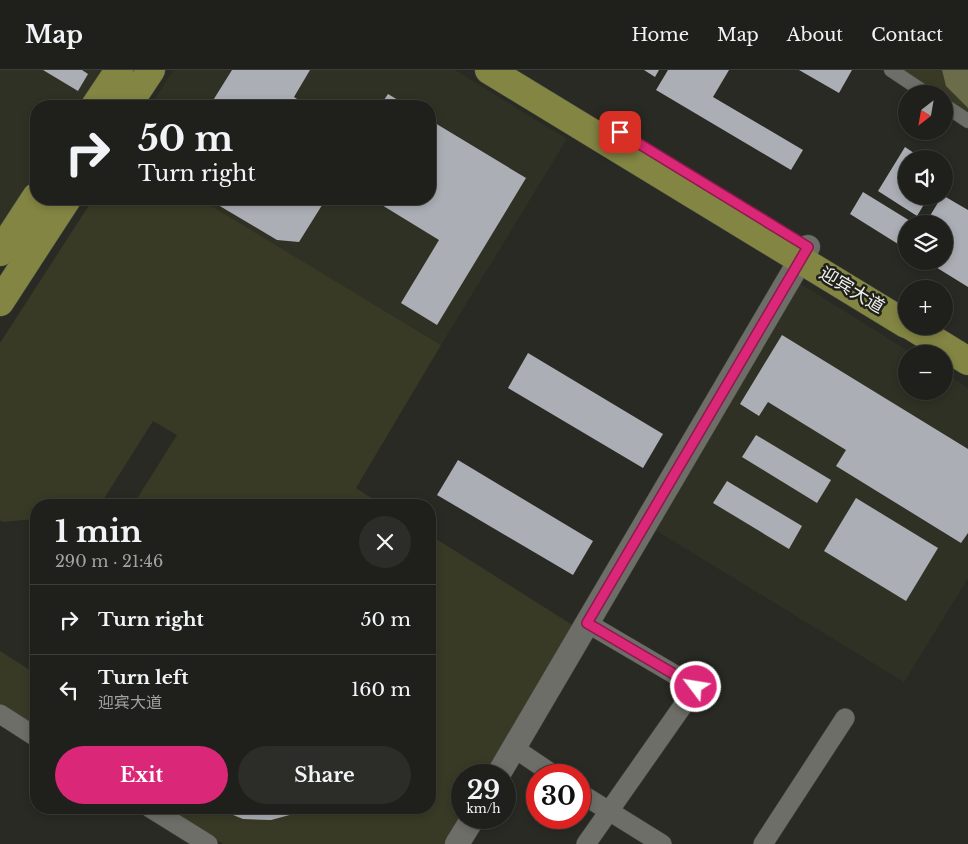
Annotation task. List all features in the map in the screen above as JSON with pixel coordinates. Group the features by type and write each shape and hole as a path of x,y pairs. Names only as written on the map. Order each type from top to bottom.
{"main road":[{"path":"99,100 118,70"},
{"path":"131,100 151,70"},
{"name":"迎宾大道","path":"489,70 804,253 898,302"},
{"name":"迎宾大道","path":"518,70 804,253 898,318"},
{"path":"0,252 30,205"},
{"path":"0,302 63,205"},
{"path":"926,335 968,361"},
{"path":"953,335 968,344"}],"street":[{"path":"891,70 905,74 917,85"},
{"path":"953,111 968,121"},
{"path":"505,764 804,253"},
{"path":"586,844 696,687 587,623"},
{"path":"0,714 30,733"},
{"path":"763,844 845,718"},
{"path":"514,748 538,764"},
{"path":"591,800 662,844"},
{"path":"160,814 208,844"},
{"path":"457,844 466,829"}],"shaded area":[{"path":"0,70 106,70 88,100 30,100 30,186 0,232"},
{"path":"173,70 455,70 567,139 441,345 210,205 436,205 436,100 155,100"},
{"path":"891,70 968,70 968,121 953,111 953,85 914,85"},
{"path":"942,70 968,70 968,108 953,93 953,85 946,85"},
{"path":"89,205 210,205 441,345 356,488 373,499 137,499 177,435 153,421 104,499 30,499 30,520 2,522 0,520 0,343"},
{"path":"796,281 899,345 898,400 953,400 953,379 968,388 968,578 904,682 652,528"},
{"path":"436,539 574,626 493,764 451,764 451,829 456,829 447,844 223,844 174,814 436,814"},
{"path":"0,651 30,670 30,725 0,706"}],"building":[{"path":"43,70 82,70 88,74 78,91"},
{"path":"232,70 310,70 294,97 299,100 213,100"},
{"path":"644,70 659,70 655,77"},
{"path":"668,70 729,70 713,97 803,150 791,170 656,90"},
{"path":"799,70 852,70 839,93"},
{"path":"388,94 398,100 384,100"},
{"path":"436,124 526,178 437,325 401,303 439,240 382,205 436,205"},
{"path":"898,158 898,204 878,191"},
{"path":"863,192 900,215 898,215 898,244 850,214"},
{"path":"953,201 968,210 968,287 941,270 953,270 953,215 930,215 937,205 953,205"},
{"path":"218,205 322,205 299,242 277,240"},
{"path":"900,205 924,205 918,215"},
{"path":"782,335 968,449 968,533 961,543 836,466 846,450 768,402 759,416 740,404"},
{"path":"528,353 663,434 643,468 508,388"},
{"path":"756,435 831,480 817,503 742,457"},
{"path":"458,460 593,541 573,575 437,495"},
{"path":"727,481 802,526 789,549 713,503"},
{"path":"856,498 938,548 906,601 824,551"},
{"path":"231,814 293,814 271,820 243,819"}],"route":[{"path":"620,132 808,247 587,623 696,687"}]}
